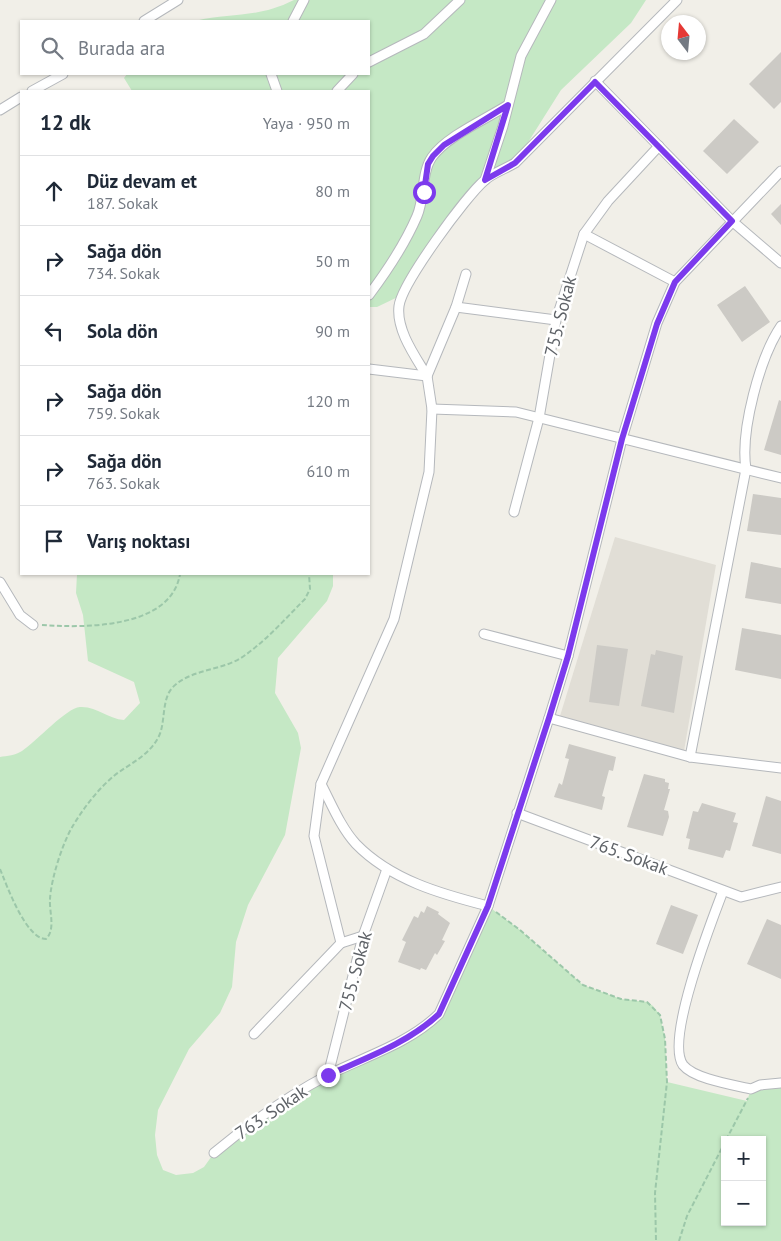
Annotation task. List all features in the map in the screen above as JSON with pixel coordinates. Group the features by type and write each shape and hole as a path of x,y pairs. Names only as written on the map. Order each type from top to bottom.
{"street":[{"path":"146,20 178,0"},
{"path":"294,20 304,0"},
{"path":"370,61 424,34 460,0"},
{"path":"485,180 521,56 551,0"},
{"path":"341,944 314,836 321,784 394,619 429,472 432,409 427,376 404,336 399,305 446,226 485,180 515,163 677,0"},
{"path":"34,90 61,75"},
{"path":"271,75 277,90"},
{"path":"338,90 352,75"},
{"path":"595,82 732,221 781,263"},
{"path":"0,110 20,98"},
{"path":"370,294 385,274 418,216 428,164 433,156 444,145 508,105"},
{"name":"755. Sokak","path":"514,512 539,418 556,320 584,234 608,201 659,146"},
{"name":"763. Sokak","path":"214,1153 237,1134 283,1102 328,1075 407,1038 425,1027 439,1014 488,906 549,718 568,656 622,439 657,324 675,282 781,170"},
{"path":"584,234 675,282"},
{"path":"427,376 456,307 466,274"},
{"path":"456,307 556,320"},
{"path":"690,757 746,468 744,442 761,364 781,326"},
{"path":"370,368 427,376"},
{"path":"432,409 516,412 781,478"},
{"path":"0,582 20,615 33,625"},
{"path":"484,634 568,656"},
{"path":"549,718 690,757 781,768"},
{"path":"321,784 336,814 355,843 387,869 444,895 488,906"},
{"name":"765. Sokak","path":"517,813 742,897 781,887"},
{"name":"755. Sokak","path":"328,1075 363,936 387,869"},
{"path":"723,891 693,972 679,1052 683,1065 699,1075 756,1087 781,1084"},
{"path":"254,1034 341,944 363,936"}],"path":[{"path":"33,625 58,626 130,622 148,614 169,596 180,575"},
{"path":"0,869 25,922 35,935 40,939 46,939 51,929 50,898 54,875 73,826 91,800 115,775 151,749 159,736 167,698 172,689 182,680 239,659 255,647 305,599 310,589 309,575"},
{"path":"488,906 520,930 583,985 621,999 647,1002 660,1015 665,1039 667,1082 655,1193 656,1241"},
{"path":"728,1136 756,1087"},
{"path":"679,1241 687,1216 721,1149"}],"shaded area":[{"path":"615,537 716,565 684,751 560,716"}],"green space":[{"path":"294,0 646,0 631,23 561,90 515,163 485,180 460,208 404,294 377,307 370,307 370,90 131,90 124,78 126,75 370,75 370,20 199,20 256,13"},
{"path":"77,575 333,575 333,586 327,601 278,658 275,693 298,733 301,748 285,835 248,905 236,942 232,987 220,1013 189,1049 158,1110 155,1135 157,1155 163,1170 176,1175 193,1173 204,1167 214,1153 283,1102 363,1060 439,1014 488,906 520,930 583,985 621,999 647,1002 653,1006 660,1015 665,1039 667,1082 747,1101 751,1089 781,1083 781,1241 0,1241 0,757 22,751 59,719 74,709 80,707 92,708 124,720 140,703 134,682 88,661 83,615 76,593"}],"building":[{"path":"781,52 781,102 774,109 749,84"},
{"path":"734,119 759,142 727,174 703,151"},
{"path":"781,204 781,225 771,214"},
{"path":"745,286 770,322 742,342 717,305"},
{"path":"779,400 781,401 781,455 764,450"},
{"path":"753,494 781,498 781,535 747,531"},
{"path":"751,562 781,568 781,604 745,598"},
{"path":"742,628 781,635 781,679 735,670"},
{"path":"597,645 628,649 619,706 589,702"},
{"path":"656,650 683,656 674,713 641,706 651,654 655,655"},
{"path":"569,744 616,757 613,771 609,770 602,796 605,797 602,810 554,797 559,783 562,785 569,759 565,758"},
{"path":"644,774 665,779 665,782 669,783 668,789 670,789 664,810 668,811 669,817 663,836 627,827"},
{"path":"766,796 781,801 781,854 752,846"},
{"path":"702,803 736,813 733,822 738,823 730,851 726,850 723,858 688,849 690,839 686,838 693,811 698,812"},
{"path":"671,905 698,915 683,954 656,944"},
{"path":"427,906 439,912 438,914 450,923 442,940 445,941 437,955 435,953 426,970 421,968 420,970 398,962 406,942 402,940 414,916 418,918 421,911 424,913"},
{"path":"767,919 781,925 781,979 747,964"}],"route":[{"path":"328,1075 407,1038 425,1027 439,1014 488,906 549,718 568,656 622,439 657,324 675,282 732,221 595,82 515,163 485,180 508,105 444,145 428,164 424,192"}]}
